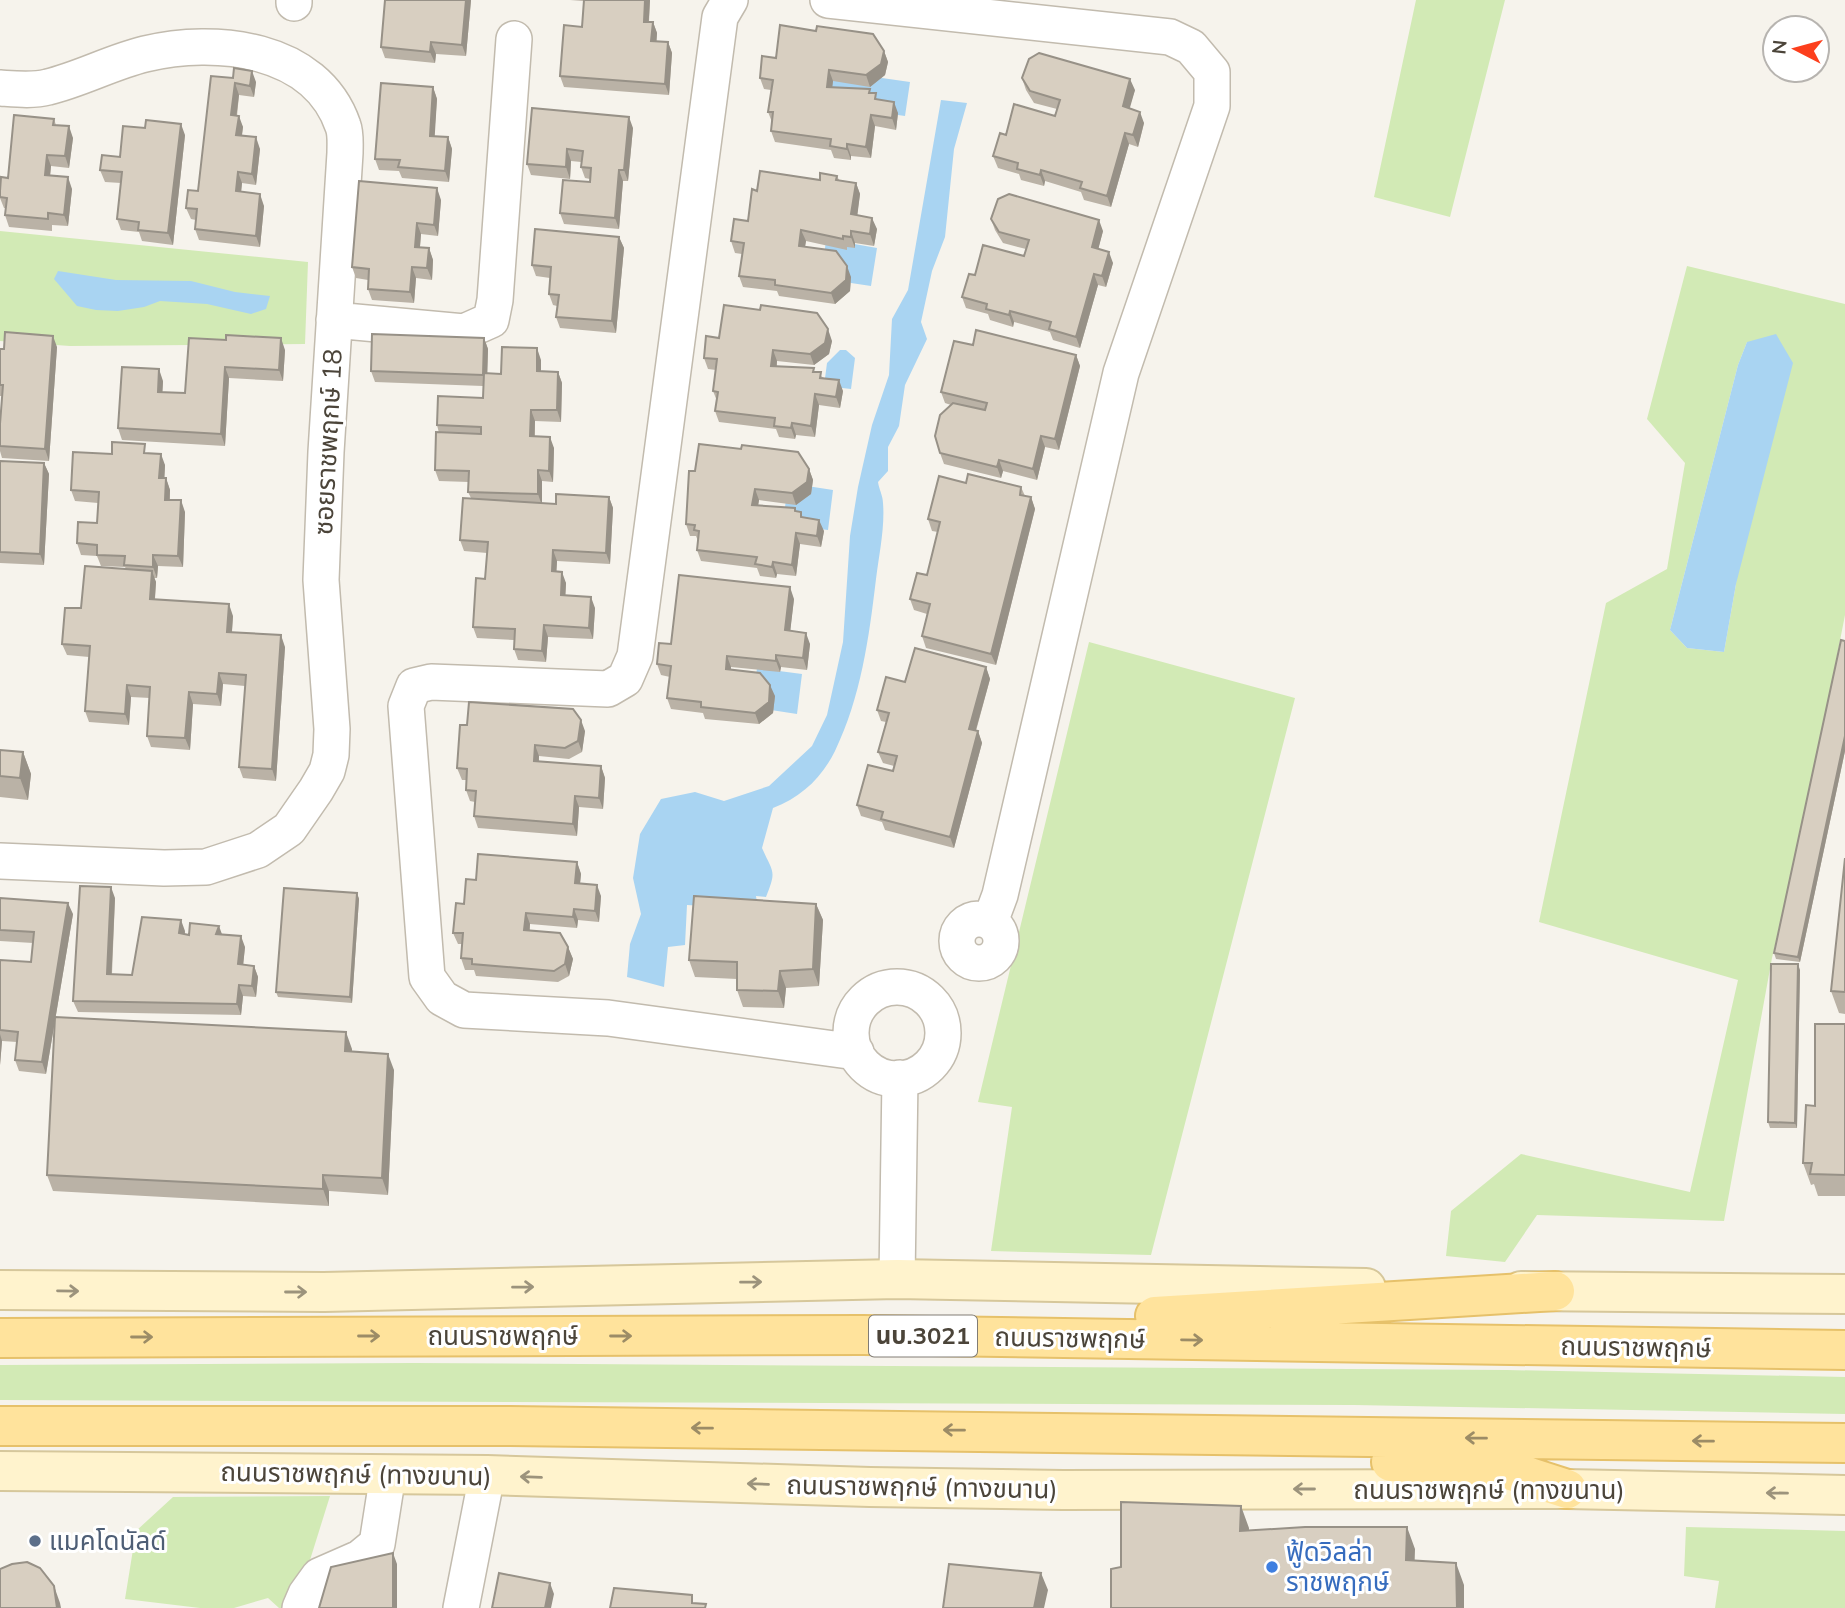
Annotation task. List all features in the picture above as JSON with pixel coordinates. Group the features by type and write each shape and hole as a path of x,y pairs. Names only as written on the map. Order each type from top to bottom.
{"main road":[{"name":"นบ.3021","path":"0,1290 324,1292 897,1279 1845,1294"},
{"path":"863,1335 1555,1291"},
{"name":"ถนนราชพฤกษ์","path":"0,1338 863,1335 1845,1350"},
{"path":"0,1426 510,1426 1845,1443"},
{"path":"1010,1431 1064,1450 1495,1466 1567,1489"},
{"name":"ถนนราชพฤกษ์ (ทางขนาน)","path":"0,1471 487,1475 1063,1490 1567,1489 1845,1495"}],"street":[{"path":"730,0 720,17 635,656 625,679 608,689 431,682 414,686 406,706 428,977 442,998 464,1010 608,1018 856,1052"},
{"path":"828,0 1170,37 1191,47 1212,72 1212,106 1121,373 1000,895 990,922 983,919 969,921 959,932 957,947 965,958 956,979 934,1005"},
{"path":"334,320 464,332 491,320 495,300 514,39"},
{"name":"ซอยราชพฤกษ์ 18","path":"0,88 47,88 144,54 196,46 244,50 285,62 314,79 332,104 344,128 345,153 321,580 332,729 327,771 289,830 258,850 206,867 0,861"},
{"path":"908,988 923,994 934,1005 941,1019 943,1034 940,1050 932,1063 919,1073 889,1078 875,1073 864,1064 856,1052 852,1038 858,1009 867,998 880,990 908,988"},
{"path":"897,1279 900,1078"},
{"path":"300,1608 318,1576 360,1558 377,1544 387,1474"},
{"path":"461,1608 487,1475"}],"green space":[{"path":"1416,0 1505,0 1450,217 1374,197"},
{"path":"0,231 308,262 305,344 70,346 0,341"},
{"path":"1687,266 1845,304 1845,615 1807,809 1772,958 1724,1221 1537,1215 1505,1262 1446,1256 1451,1211 1521,1154 1690,1192 1738,980 1539,922 1606,603 1667,569 1685,463 1647,419","holes":["1747,342 1736,584 1724,652 1687,648 1670,630 1738,365"]},
{"path":"1089,642 1295,698 1151,1255 991,1251 1012,1107 978,1102"},
{"path":"414,1363 1507,1370 1845,1377 1845,1414 1354,1405 0,1400 0,1365"},
{"path":"330,1496 295,1608 279,1608 268,1598 234,1608 200,1608 125,1599 136,1531 173,1497"},
{"path":"1686,1527 1845,1531 1845,1608 1715,1608 1719,1581 1684,1576"}],"water":[{"path":"833,71 910,82 905,116 828,105"},
{"path":"941,100 967,103 954,149 945,237 932,271 921,322 927,339 905,385 899,426 888,447 888,471 878,482 883,500 883,522 870,623 858,688 844,731 835,751 817,778 801,793 773,808 762,848 771,867 772,881 766,897 756,896 758,909 687,905 685,945 668,947 664,987 627,977 630,944 641,914 633,878 640,834 661,799 695,792 724,801 769,786 812,746 827,715 843,642 850,536 858,487 872,425 889,375 892,319 908,290"},
{"path":"826,239 877,248 871,286 851,283 823,267"},
{"path":"58,271 116,280 191,281 235,292 270,296 266,309 251,314 207,304 160,301 144,307 118,311 96,310 77,306 54,279"},
{"path":"1776,334 1793,363 1736,584 1724,652 1687,648 1670,630 1738,365 1747,342"},
{"path":"840,350 846,350 855,358 851,389 824,386 827,363"},
{"path":"807,486 833,490 828,530 783,524 786,499"},
{"path":"757,668 802,674 797,714 771,710 754,692"}],"building":[{"path":"385,0 466,0 462,45 431,42 430,52 381,47"},
{"path":"584,0 645,0 644,22 653,22 651,41 668,42 665,84 560,76 564,25 582,27"},
{"path":"780,25 816,31 817,26 873,34 884,51 881,64 866,75 829,70 827,87 870,89 869,93 876,93 875,99 894,102 892,118 871,115 866,147 847,144 847,149 830,146 831,139 771,131 773,112 768,112 773,80 760,78 762,56 776,58"},
{"path":"1039,53 1130,79 1123,106 1140,112 1133,135 1125,133 1107,196 1080,188 1082,182 1041,170 1040,175 1017,169 1018,163 993,156 1000,133 1006,135 1014,104 1055,116 1060,100 1030,91 1022,78 1029,59"},
{"path":"234,68 252,71 250,86 235,83 231,115 239,116 236,135 256,137 252,174 238,172 236,191 260,194 256,236 195,229 197,209 186,208 188,190 198,191 211,76 233,78"},
{"path":"381,83 433,87 430,136 448,137 445,171 398,167 400,160 375,159"},
{"path":"532,108 629,117 624,170 619,170 615,218 560,213 563,180 590,182 591,168 581,167 583,151 567,149 566,167 527,164"},
{"path":"14,115 54,119 53,125 69,126 65,156 47,155 45,175 68,177 64,215 48,213 48,219 5,215 7,198 0,197 1,177 8,178"},
{"path":"146,120 181,124 168,233 138,230 139,222 117,219 122,172 100,170 102,155 120,157 123,126 145,128"},
{"path":"760,171 820,180 820,173 837,176 836,180 856,183 851,214 872,218 870,234 851,231 851,237 843,236 843,239 801,230 799,246 836,251 847,266 846,280 831,293 775,285 775,280 739,276 744,243 731,241 734,219 748,221 752,189 757,191"},
{"path":"359,181 437,188 434,225 417,223 415,247 429,248 427,268 412,267 410,292 368,289 369,269 352,267"},
{"path":"1009,194 1099,220 1092,247 1109,252 1102,276 1094,274 1076,337 1049,329 1051,322 1010,311 1009,315 986,309 987,304 962,297 969,274 975,275 983,245 1024,256 1029,240 999,232 991,219 998,199"},
{"path":"535,229 619,237 612,321 556,317 559,295 549,294 551,267 532,265"},
{"path":"724,305 760,310 761,305 817,313 828,329 825,343 810,354 773,350 771,366 814,368 813,372 821,372 820,378 839,380 836,397 815,394 811,426 792,423 791,428 774,426 775,418 715,411 718,392 713,391 717,359 704,358 706,336 719,338"},
{"path":"976,330 1076,355 1055,439 1041,436 1033,469 999,460 997,467 940,453 935,436 940,415 953,403 985,410 987,403 941,392 954,341 973,345"},
{"path":"5,332 53,336 45,449 0,446 3,385 0,385 0,349 4,349"},
{"path":"372,334 484,338 483,375 371,371"},
{"path":"226,335 281,338 279,370 225,367 221,434 118,428 122,367 159,369 158,392 185,393 189,338 226,340"},
{"path":"502,347 537,348 537,371 558,372 557,410 531,410 530,436 550,437 549,471 538,470 538,494 468,492 469,471 435,470 436,432 481,434 481,427 437,425 438,396 483,398 484,373 501,374"},
{"path":"112,442 145,444 144,453 161,454 159,478 166,478 165,500 181,500 178,556 153,555 153,567 124,565 125,556 97,555 97,545 77,543 78,522 97,523 99,492 71,490 73,452 112,454"},
{"path":"699,444 741,449 742,445 798,452 809,469 807,482 792,493 755,489 752,505 795,508 795,511 801,512 801,517 819,520 817,536 796,533 792,565 773,562 772,567 755,564 757,557 697,550 699,531 694,530 695,525 686,524 689,471 695,471"},
{"path":"0,461 44,463 40,554 0,552"},
{"path":"968,474 1021,487 1020,495 1031,497 991,654 922,636 930,604 910,599 917,573 927,575 940,522 928,519 939,476 966,483"},
{"path":"556,494 609,497 606,553 553,550 552,571 562,572 561,595 591,597 589,628 544,625 542,651 514,649 515,629 473,627 476,578 485,579 488,542 460,540 463,498 556,504"},
{"path":"85,566 152,571 150,599 229,604 227,632 281,635 272,769 239,767 246,675 219,673 217,694 189,692 185,738 147,736 150,687 127,685 125,714 85,711 90,646 62,644 65,608 81,608"},
{"path":"679,575 790,587 785,630 806,633 803,658 776,655 776,661 727,656 726,669 760,673 770,685 769,702 755,713 701,707 701,702 667,698 671,666 657,664 659,643 671,644"},
{"path":"1841,640 1845,641 1845,736 1798,957 1774,953"},
{"path":"915,648 986,667 969,729 978,731 950,837 881,819 883,812 857,805 868,765 893,771 897,756 878,752 889,713 877,710 886,677 905,682"},
{"path":"469,702 573,709 581,720 578,741 565,748 535,745 534,761 601,766 599,798 575,796 573,824 474,816 476,791 466,790 467,769 457,768 460,725 467,725"},
{"path":"0,750 23,752 20,778 0,776"},
{"path":"478,854 577,862 575,883 597,885 595,911 574,909 573,917 526,913 524,930 560,933 568,947 565,964 554,971 472,964 472,959 461,958 463,933 453,933 456,903 464,904 466,879 476,880"},
{"path":"1845,858 1845,992 1831,991"},
{"path":"80,886 111,887 107,974 132,975 142,917 181,920 179,933 189,935 190,923 219,926 216,934 241,936 238,964 254,966 252,986 239,985 237,1004 73,1001"},
{"path":"284,888 357,893 350,997 276,992"},
{"path":"694,896 816,904 813,969 780,971 778,991 737,990 737,962 689,960"},
{"path":"0,898 68,903 42,1062 15,1060 18,1032 0,1030 0,960 31,962 34,932 0,930"},
{"path":"1771,964 1798,964 1795,1123 1768,1122"},
{"path":"55,1017 346,1032 345,1051 388,1054 382,1178 323,1175 323,1189 47,1175"},
{"path":"1815,1024 1845,1024 1845,1175 1810,1174 1812,1163 1803,1163 1806,1105 1815,1106"},
{"name":"ฟู้ดวิลล่า ราชพฤกษ์","path":"1121,1502 1241,1506 1240,1531 1305,1527 1407,1527 1406,1560 1456,1563 1457,1608 1111,1608 1111,1569 1121,1567"},
{"path":"393,1553 393,1608 319,1608 331,1567"},
{"path":"27,1562 40,1568 54,1586 57,1608 0,1608 0,1569"},
{"path":"949,1564 1041,1573 1034,1608 943,1608"},
{"path":"499,1573 550,1583 545,1608 492,1608"},
{"path":"614,1588 692,1595 692,1603 706,1604 705,1608 610,1608"}],"place":[{"name":"แมคโดนัลด์","path":"35,1541"},
{"name":"ฟู้ดวิลล่า ราชพฤกษ์","path":"1272,1567"}]}
